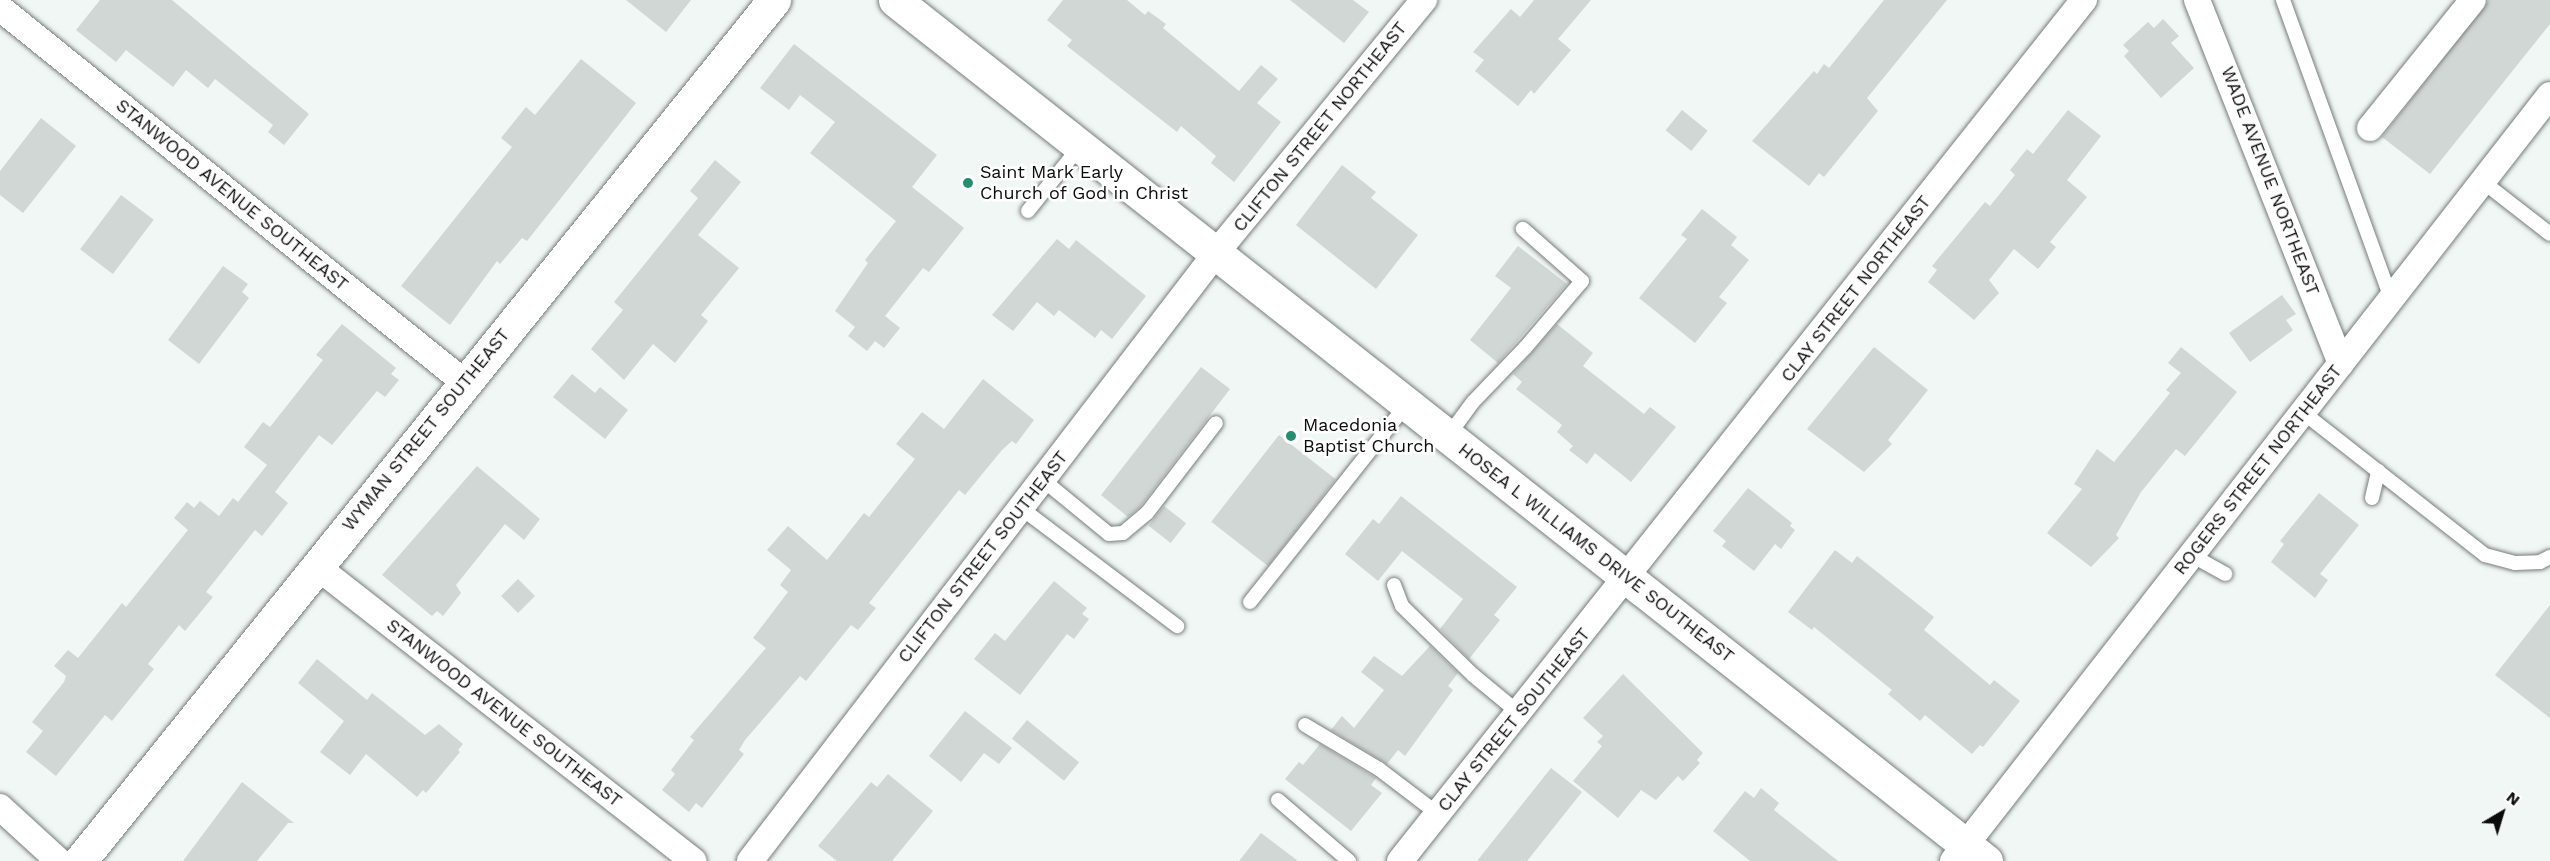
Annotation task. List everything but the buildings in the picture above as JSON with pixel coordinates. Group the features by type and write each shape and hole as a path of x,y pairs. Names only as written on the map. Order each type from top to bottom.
{"street":[{"name":"WYMAN STREET SOUTHEAST","path":"80,861 774,0"},
{"name":"HOSEA L WILLIAMS DRIVE SOUTHEAST","path":"895,0 1627,578 1968,856"},
{"name":"CLIFTON STREET NORTHEAST","path":"1216,254 1424,0"},
{"name":"CLAY STREET NORTHEAST","path":"1627,578 2084,0"},
{"name":"WADE AVENUE NORTHEAST","path":"2197,0 2341,363"},
{"path":"2370,128 2473,0"},
{"name":"STANWOOD AVENUE SOUTHEAST","path":"0,8 464,382"},
{"name":"ROGERS STREET NORTHEAST","path":"1968,856 2193,556 2550,95"},
{"name":"CLIFTON STREET SOUTHEAST","path":"750,861 1216,254"},
{"name":"STANWOOD AVENUE SOUTHEAST","path":"316,566 693,861"},
{"name":"CLAY STREET SOUTHEAST","path":"1400,861 1627,578"},
{"path":"0,807 59,861"}],"lane":[{"path":"2283,0 2391,298"},
{"path":"1028,212 1080,146"},
{"path":"2482,181 2550,234"},
{"path":"1448,436 1473,402 1525,348 1582,281 1522,228"},
{"path":"1250,602 1407,404"},
{"path":"2304,414 2485,555 2515,563 2540,562 2550,557"},
{"path":"1043,480 1109,534 1123,533 1147,513 1216,423"},
{"path":"2372,498 2378,471"},
{"path":"1021,508 1177,626"},
{"path":"2193,556 2225,573"},
{"path":"1394,585 1402,606 1473,675 1519,713"},
{"path":"1305,725 1379,769 1438,814"},
{"path":"1278,800 1349,861"}],"place":[{"name":"Saint Mark Early Church of God in Christ","path":"968,183"},
{"name":"Macedonia Baptist Church","path":"1291,436"}]}
